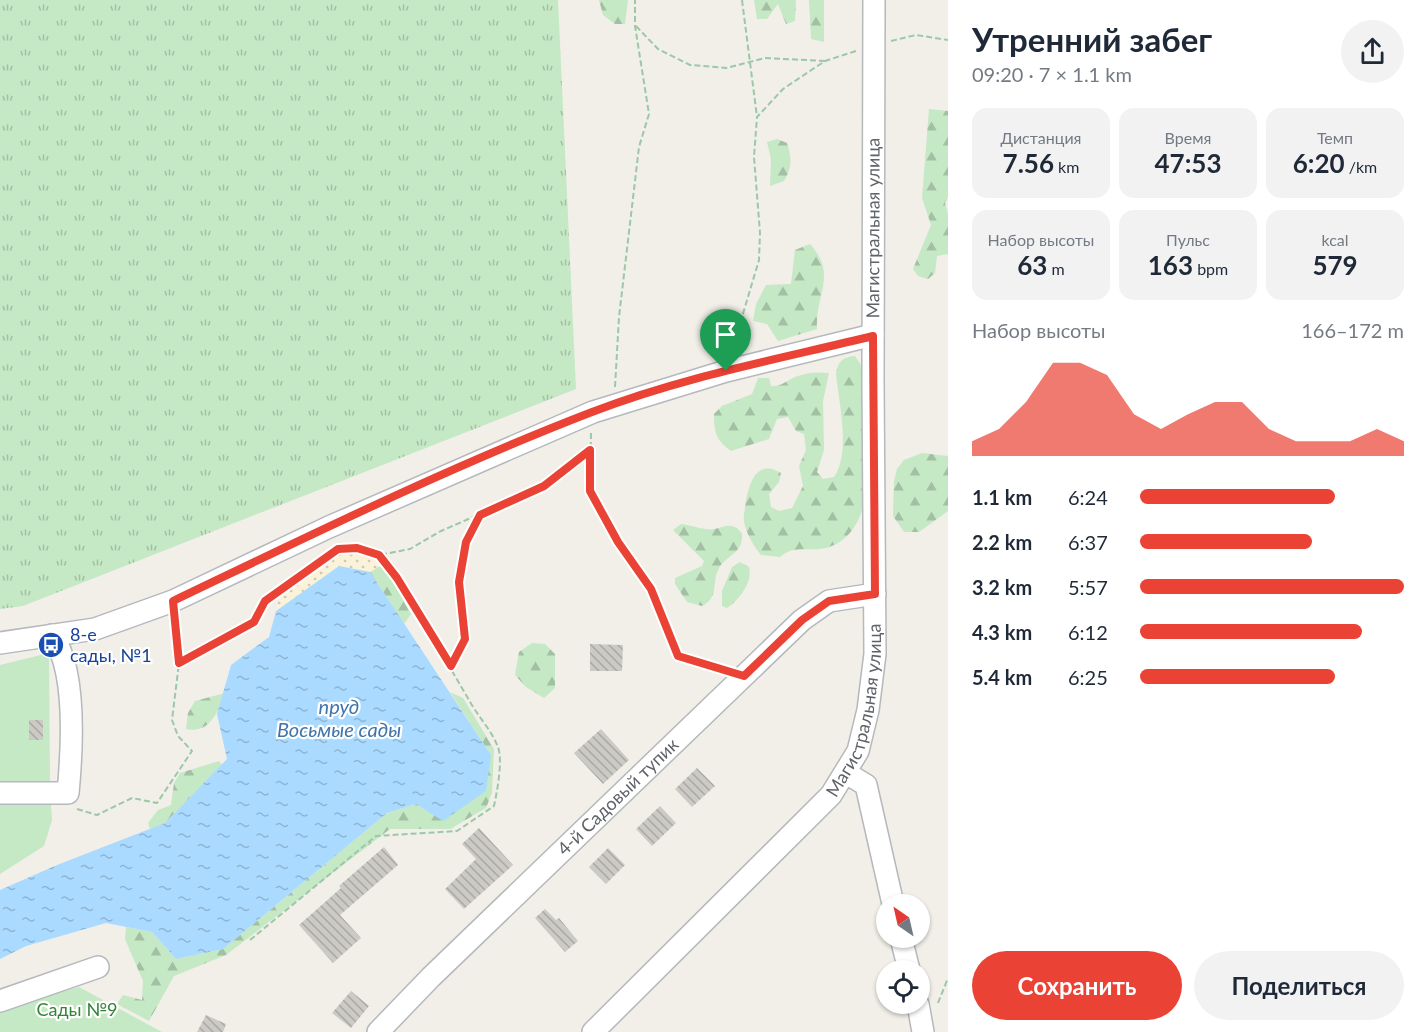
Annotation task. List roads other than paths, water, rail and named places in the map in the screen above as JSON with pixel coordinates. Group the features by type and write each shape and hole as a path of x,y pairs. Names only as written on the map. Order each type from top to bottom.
{"street":[{"name":"Магистральная улица","path":"593,1032 831,795 858,751 868,710 875,654 874,0"},
{"path":"0,643 95,629 173,601 329,527 614,404 726,371 873,336"},
{"name":"4-й Садовый тупик","path":"378,1032 431,977 802,620 829,601 875,594"},
{"path":"0,793 68,793 71,760 68,672 62,648 52,636"},
{"path":"846,773 866,785 891,894"},
{"path":"0,1001 98,968"},
{"path":"923,1032 926,1014"}],"water":[{"name":"пруд Восьмые сады","path":"339,566 370,572 491,755 486,791 443,821 416,804 387,813 223,949 176,959 152,932 106,923 26,946 0,959 0,890 165,823 227,759 217,714 231,665 269,637 276,611"}],"place":[{"name":"8-е сады, №1","path":"51,645"}],"park label":[{"name":"Сады №9","path":"77,1010"}]}
